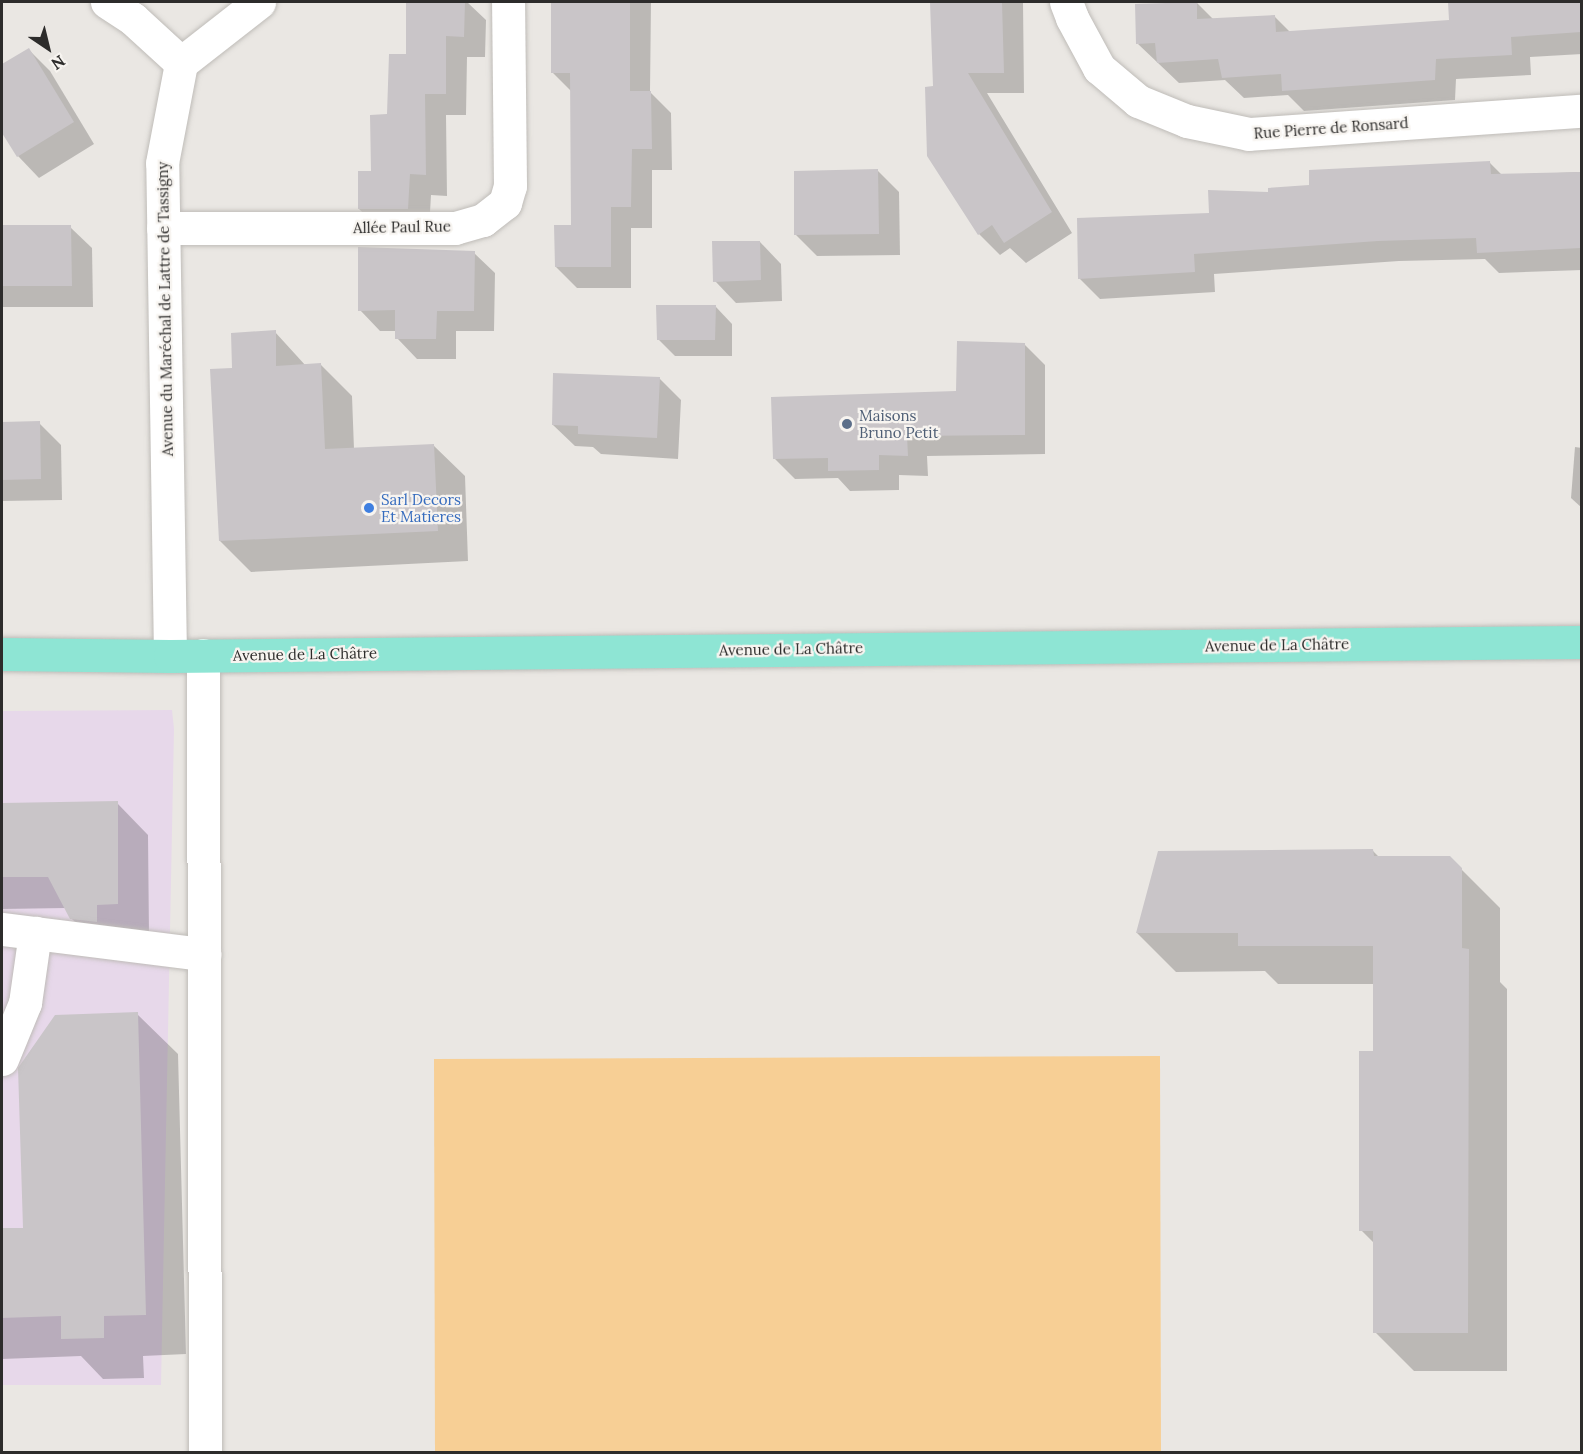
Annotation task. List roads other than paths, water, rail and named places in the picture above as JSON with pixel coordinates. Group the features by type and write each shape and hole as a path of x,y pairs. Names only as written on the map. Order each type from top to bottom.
{"main road":[{"name":"Avenue de La Châtre","path":"2,654 170,656 1581,642"}],"street":[{"path":"107,2 133,19 181,63 259,2"},
{"name":"Allée Paul Rue","path":"163,228 455,228 483,220 505,203 510,186 508,2"},
{"name":"Rue Pierre de Ronsard","path":"1066,2 1099,68 1138,101 1186,122 1249,134 1581,111"},
{"name":"Avenue du Maréchal de Lattre de Tassigny","path":"170,656 162,163 181,63"},
{"path":"203,655 205,1452"},
{"path":"2,929 204,954"},
{"path":"2,1059 25,1003 35,933"}],"place":[{"name":"Maisons Bruno Petit","path":"847,424"},
{"name":"Sarl Decors Et Matieres","path":"369,508"}]}
